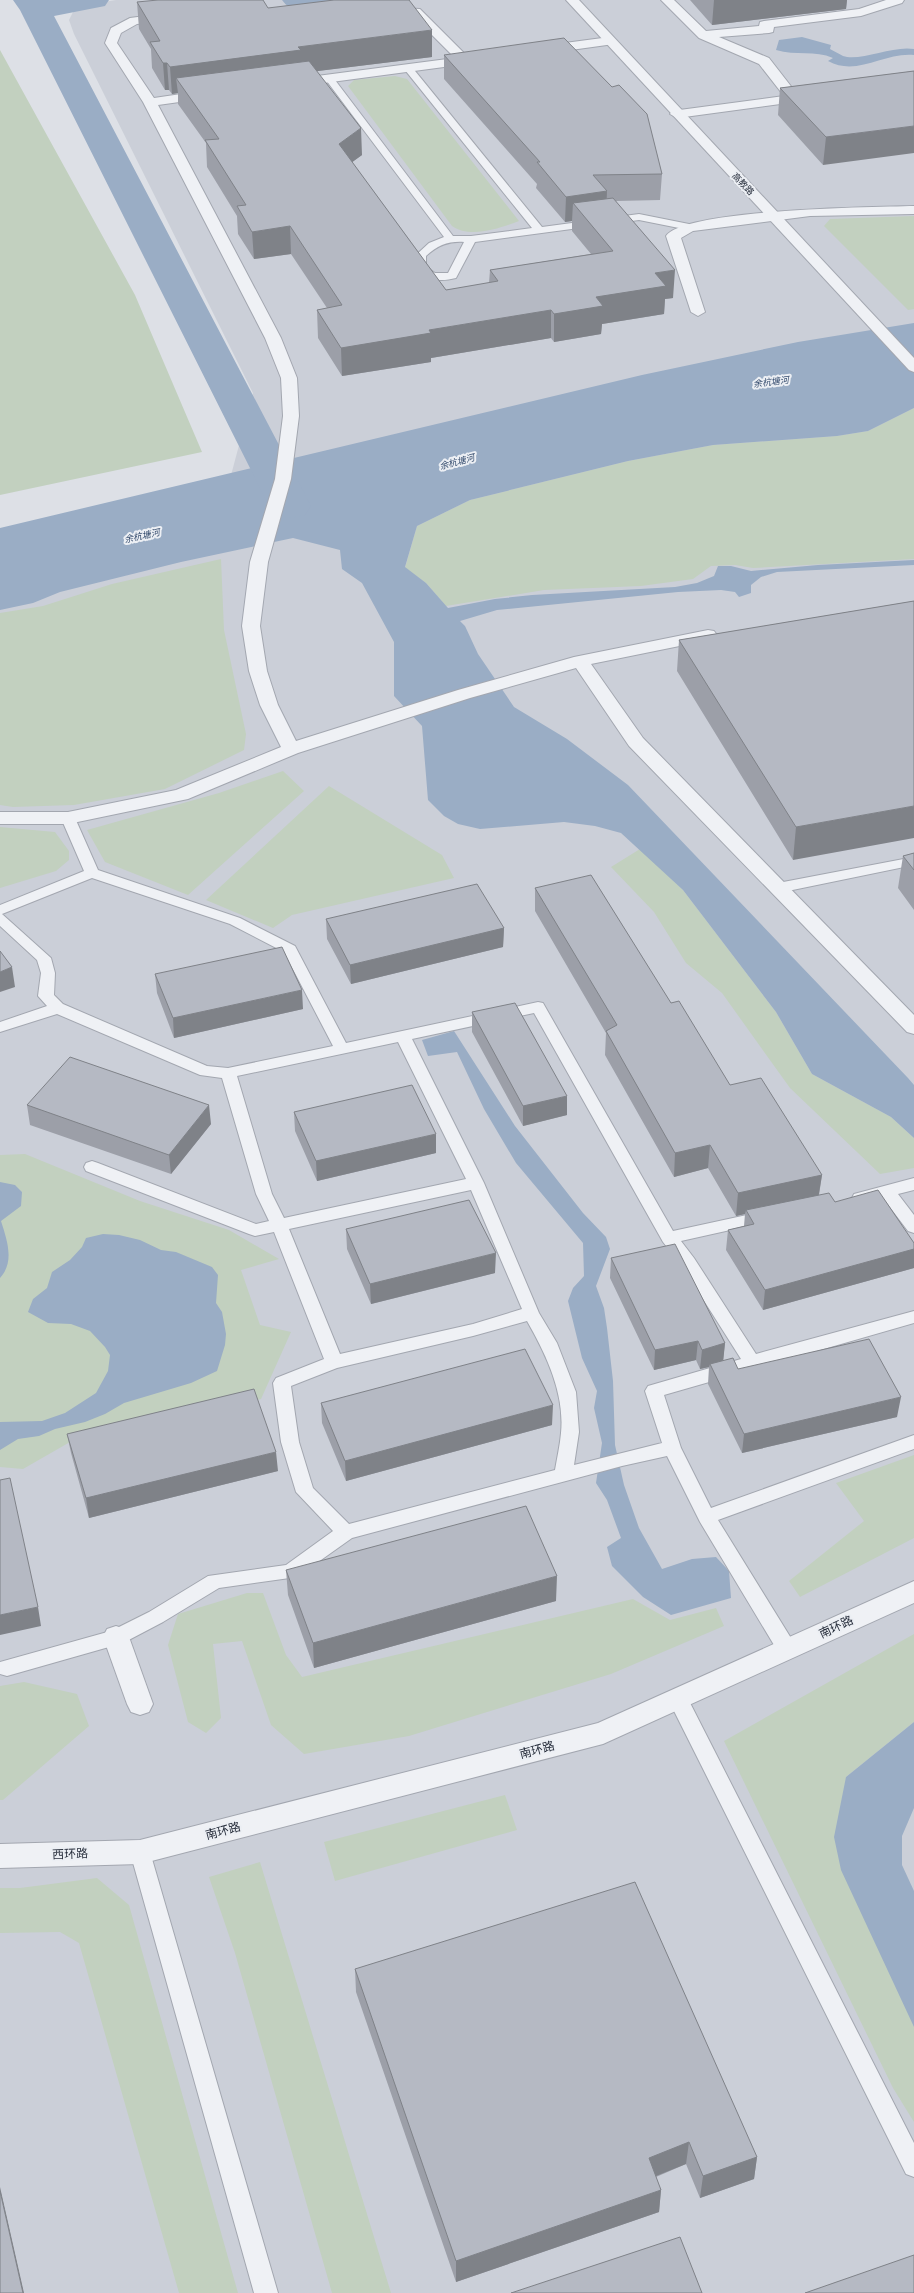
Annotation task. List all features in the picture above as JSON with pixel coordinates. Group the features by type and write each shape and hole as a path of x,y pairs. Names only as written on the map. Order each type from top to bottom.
{"street":[{"name":"高教路","path":"572,0 914,367"},
{"path":"667,0 703,34 764,61 793,98"},
{"path":"703,34 769,29 764,24 861,12 898,0"},
{"path":"387,12 416,12 464,60"},
{"path":"179,16 134,21 115,31 111,43 150,102 273,338 290,378 291,416 283,479 259,562 251,626 258,671 269,705 291,749"},
{"path":"526,52 610,41"},
{"path":"282,85 487,57"},
{"path":"150,102 220,93"},
{"path":"677,114 824,94"},
{"path":"698,312 673,236 689,227 810,212 914,210"},
{"path":"0,818 68,818 181,795 291,749 362,725 537,672 580,661 725,633"},
{"path":"580,661 636,742 914,1027"},
{"name":"南环路","path":"140,1852 603,1733 914,1591"},
{"path":"116,1637 140,1704"},
{"name":"西环路","path":"0,1856 140,1852"}],"lane":[{"path":"408,68 539,230"},
{"path":"329,78 450,238"},
{"path":"470,239 452,276 441,278 426,275 421,268 421,255 431,246 450,238 470,239 639,217 689,227"},
{"path":"68,818 92,872"},
{"path":"778,888 914,861"},
{"path":"0,910 92,872 235,921 290,949 342,1049"},
{"path":"0,918 44,958 48,973 46,996 58,1008 205,1071 228,1073 538,1007 669,1238 688,1262 752,1362"},
{"path":"0,1027 58,1008"},
{"path":"403,1036 476,1183 530,1307 531,1313 548,1343 567,1392 570,1432 563,1475"},
{"path":"228,1073 264,1194 280,1226 334,1362"},
{"path":"92,1167 254,1230 280,1226 476,1183"},
{"path":"843,1201 888,1192 914,1184"},
{"path":"888,1192 914,1227"},
{"path":"669,1238 782,1214"},
{"path":"346,1532 305,1492 290,1442 282,1383 334,1362 473,1330 531,1313"},
{"path":"787,1649 706,1517 672,1448 654,1391 914,1316"},
{"path":"706,1517 914,1442"},
{"path":"7,1668 116,1637 156,1617 215,1581 290,1572 346,1532 622,1459 672,1448"},
{"path":"678,1699 914,2166"},
{"path":"140,1852 266,2293"}],"shaded area":[{"path":"116,0 286,0 296,11 400,0 914,0 914,2293 0,2293 0,586 215,535 253,393 74,34 69,20 73,12 91,4"}],"green space":[{"path":"0,50 135,295 202,452 0,495"},
{"path":"395,76 407,79 519,221 503,227 476,232 459,230 452,226 348,86 354,80"},
{"path":"914,216 914,309 908,310 824,226 830,219"},
{"path":"914,408 914,559 753,568 735,565 711,566 693,579 641,586 544,590 446,606 426,583 405,568 417,526 470,500 628,461 713,445 837,436 868,431"},
{"path":"221,559 224,630 246,734 244,750 165,789 74,805 13,807 0,805 0,613 43,606 112,584"},
{"path":"283,771 304,791 188,895 105,862 87,830 219,793"},
{"path":"329,786 442,855 454,878 292,915 273,928 206,900"},
{"path":"0,827 55,832 69,851 69,860 56,871 0,888"},
{"path":"640,849 683,890 776,1012 812,1074 891,1117 914,1138 914,1168 880,1174 790,1088 722,993 686,963 654,912 611,867"},
{"path":"25,1154 140,1201 229,1230 279,1259 241,1270 260,1325 291,1332 261,1399 84,1434 23,1469 0,1467 0,1155"},
{"path":"914,1455 914,1538 800,1597 789,1581 864,1521 836,1483"},
{"path":"247,1593 263,1593 286,1655 302,1677 633,1599 670,1620 716,1608 724,1626 611,1674 409,1736 304,1754 271,1725 242,1641 213,1644 221,1718 206,1733 188,1722 168,1645 178,1614"},
{"path":"914,1634 914,1722 846,1777 914,2026 914,2122 893,2088 724,1741"},
{"path":"24,1682 77,1694 89,1726 3,1800 0,1800 0,1686"},
{"path":"505,1795 517,1830 335,1881 324,1842"},
{"path":"260,1862 391,2293 332,2293 235,1953 209,1877"},
{"path":"97,1878 129,1905 238,2293 179,2293 79,1943 60,1932 0,1933 0,1888 20,1888"}],"water":[{"path":"802,37 831,45 830,49 843,56 858,57 906,48 914,49 914,55 903,55 871,63 849,66 839,65 828,61 833,58 819,54 791,53 776,50 779,40"},
{"name":"余杭塘河","path":"914,323 914,408 868,431 837,436 713,445 628,461 470,500 417,526 405,567 426,583 448,608 495,599 532,595 675,587 697,583 714,576 718,566 731,566 751,571 818,565 914,560 914,565 777,572 761,577 751,585 751,593 739,597 735,592 721,590 678,592 497,610 460,621 465,626 478,654 514,707 567,739 628,785 908,1078 914,1085 914,1138 891,1117 812,1074 776,1012 683,890 621,833 595,826 564,822 480,829 458,824 444,816 428,800 422,726 394,696 394,642 362,583 342,569 340,550 293,538 181,562 60,592 33,603 0,610 0,528 642,375 798,342"},
{"path":"454,1031 515,1126 583,1213 606,1237 610,1249 596,1286 604,1308 607,1328 613,1381 615,1445 624,1485 639,1528 662,1569 692,1559 716,1557 729,1571 731,1598 671,1615 643,1597 612,1566 607,1547 621,1538 607,1500 596,1483 602,1443 594,1408 597,1391 582,1358 568,1301 573,1288 584,1276 583,1243 516,1163 484,1109 457,1052 428,1056 422,1040"},
{"path":"0,1182 15,1185 22,1192 21,1206 1,1221 7,1243 8,1258 5,1272 0,1278"},
{"path":"103,1234 119,1235 140,1240 161,1250 176,1252 212,1267 218,1275 216,1303 222,1312 226,1334 225,1345 217,1371 191,1383 124,1403 105,1414 85,1422 55,1429 39,1436 18,1439 0,1450 0,1422 42,1421 65,1413 96,1393 108,1371 110,1355 105,1347 90,1331 71,1324 48,1323 28,1312 33,1299 47,1288 52,1272 70,1260 82,1247 86,1238"},
{"path":"914,1722 914,1808 902,1836 902,1865 914,1891 914,2027 841,1870 834,1837 846,1777"}],"building":[{"path":"158,0 263,0 268,8 334,0 409,0 432,30 298,47 301,50 170,67 167,63 163,63 150,42 160,41 137,2"},
{"path":"564,38 612,87 619,85 647,114 662,174 593,175 607,191 566,197 537,162 540,162 444,55"},
{"path":"309,61 361,128 339,144 446,290 498,281 490,270 613,251 573,203 613,198 675,270 655,273 666,286 596,297 603,306 554,314 551,310 429,330 431,333 341,348 317,310 342,305 290,226 252,232 237,206 246,205 205,140 219,139 176,78"},
{"path":"914,71 914,126 826,137 780,88"},
{"path":"914,601 914,806 796,827 679,640"},
{"path":"914,853 914,870 903,856"},
{"path":"591,875 671,1003 679,1001 730,1085 761,1078 822,1175 738,1193 710,1145 675,1153 606,1031 617,1025 535,888"},
{"path":"477,884 504,928 350,965 326,919"},
{"path":"282,947 302,990 173,1018 155,974"},
{"path":"0,951 12,967 0,972"},
{"path":"515,1003 567,1096 523,1106 472,1012"},
{"path":"70,1057 209,1105 169,1155 27,1105"},
{"path":"412,1085 436,1134 316,1161 294,1112"},
{"path":"878,1190 914,1243 914,1249 765,1290 728,1230 754,1224 746,1210 829,1193 835,1202"},
{"path":"469,1200 496,1253 370,1284 346,1229"},
{"path":"675,1244 725,1343 702,1350 698,1341 655,1350 611,1258"},
{"path":"869,1339 901,1397 744,1434 710,1364 733,1358 738,1369"},
{"path":"525,1349 553,1405 345,1461 321,1403"},
{"path":"254,1389 276,1452 86,1498 67,1434"},
{"path":"10,1478 38,1607 0,1615 0,1480"},
{"path":"526,1506 557,1576 313,1643 286,1570"},
{"path":"635,1882 757,2157 703,2176 689,2142 649,2158 661,2190 456,2261 355,1969"},
{"path":"0,2191 23,2293 0,2293"},
{"path":"680,2237 702,2293 511,2293"},
{"path":"914,2255 914,2293 805,2293"}],"waterway":[{"path":"28,0 35,10"},
{"path":"35,10 94,0"},
{"path":"297,0 304,4 323,6 373,0"},
{"path":"35,10 290,506"}]}
